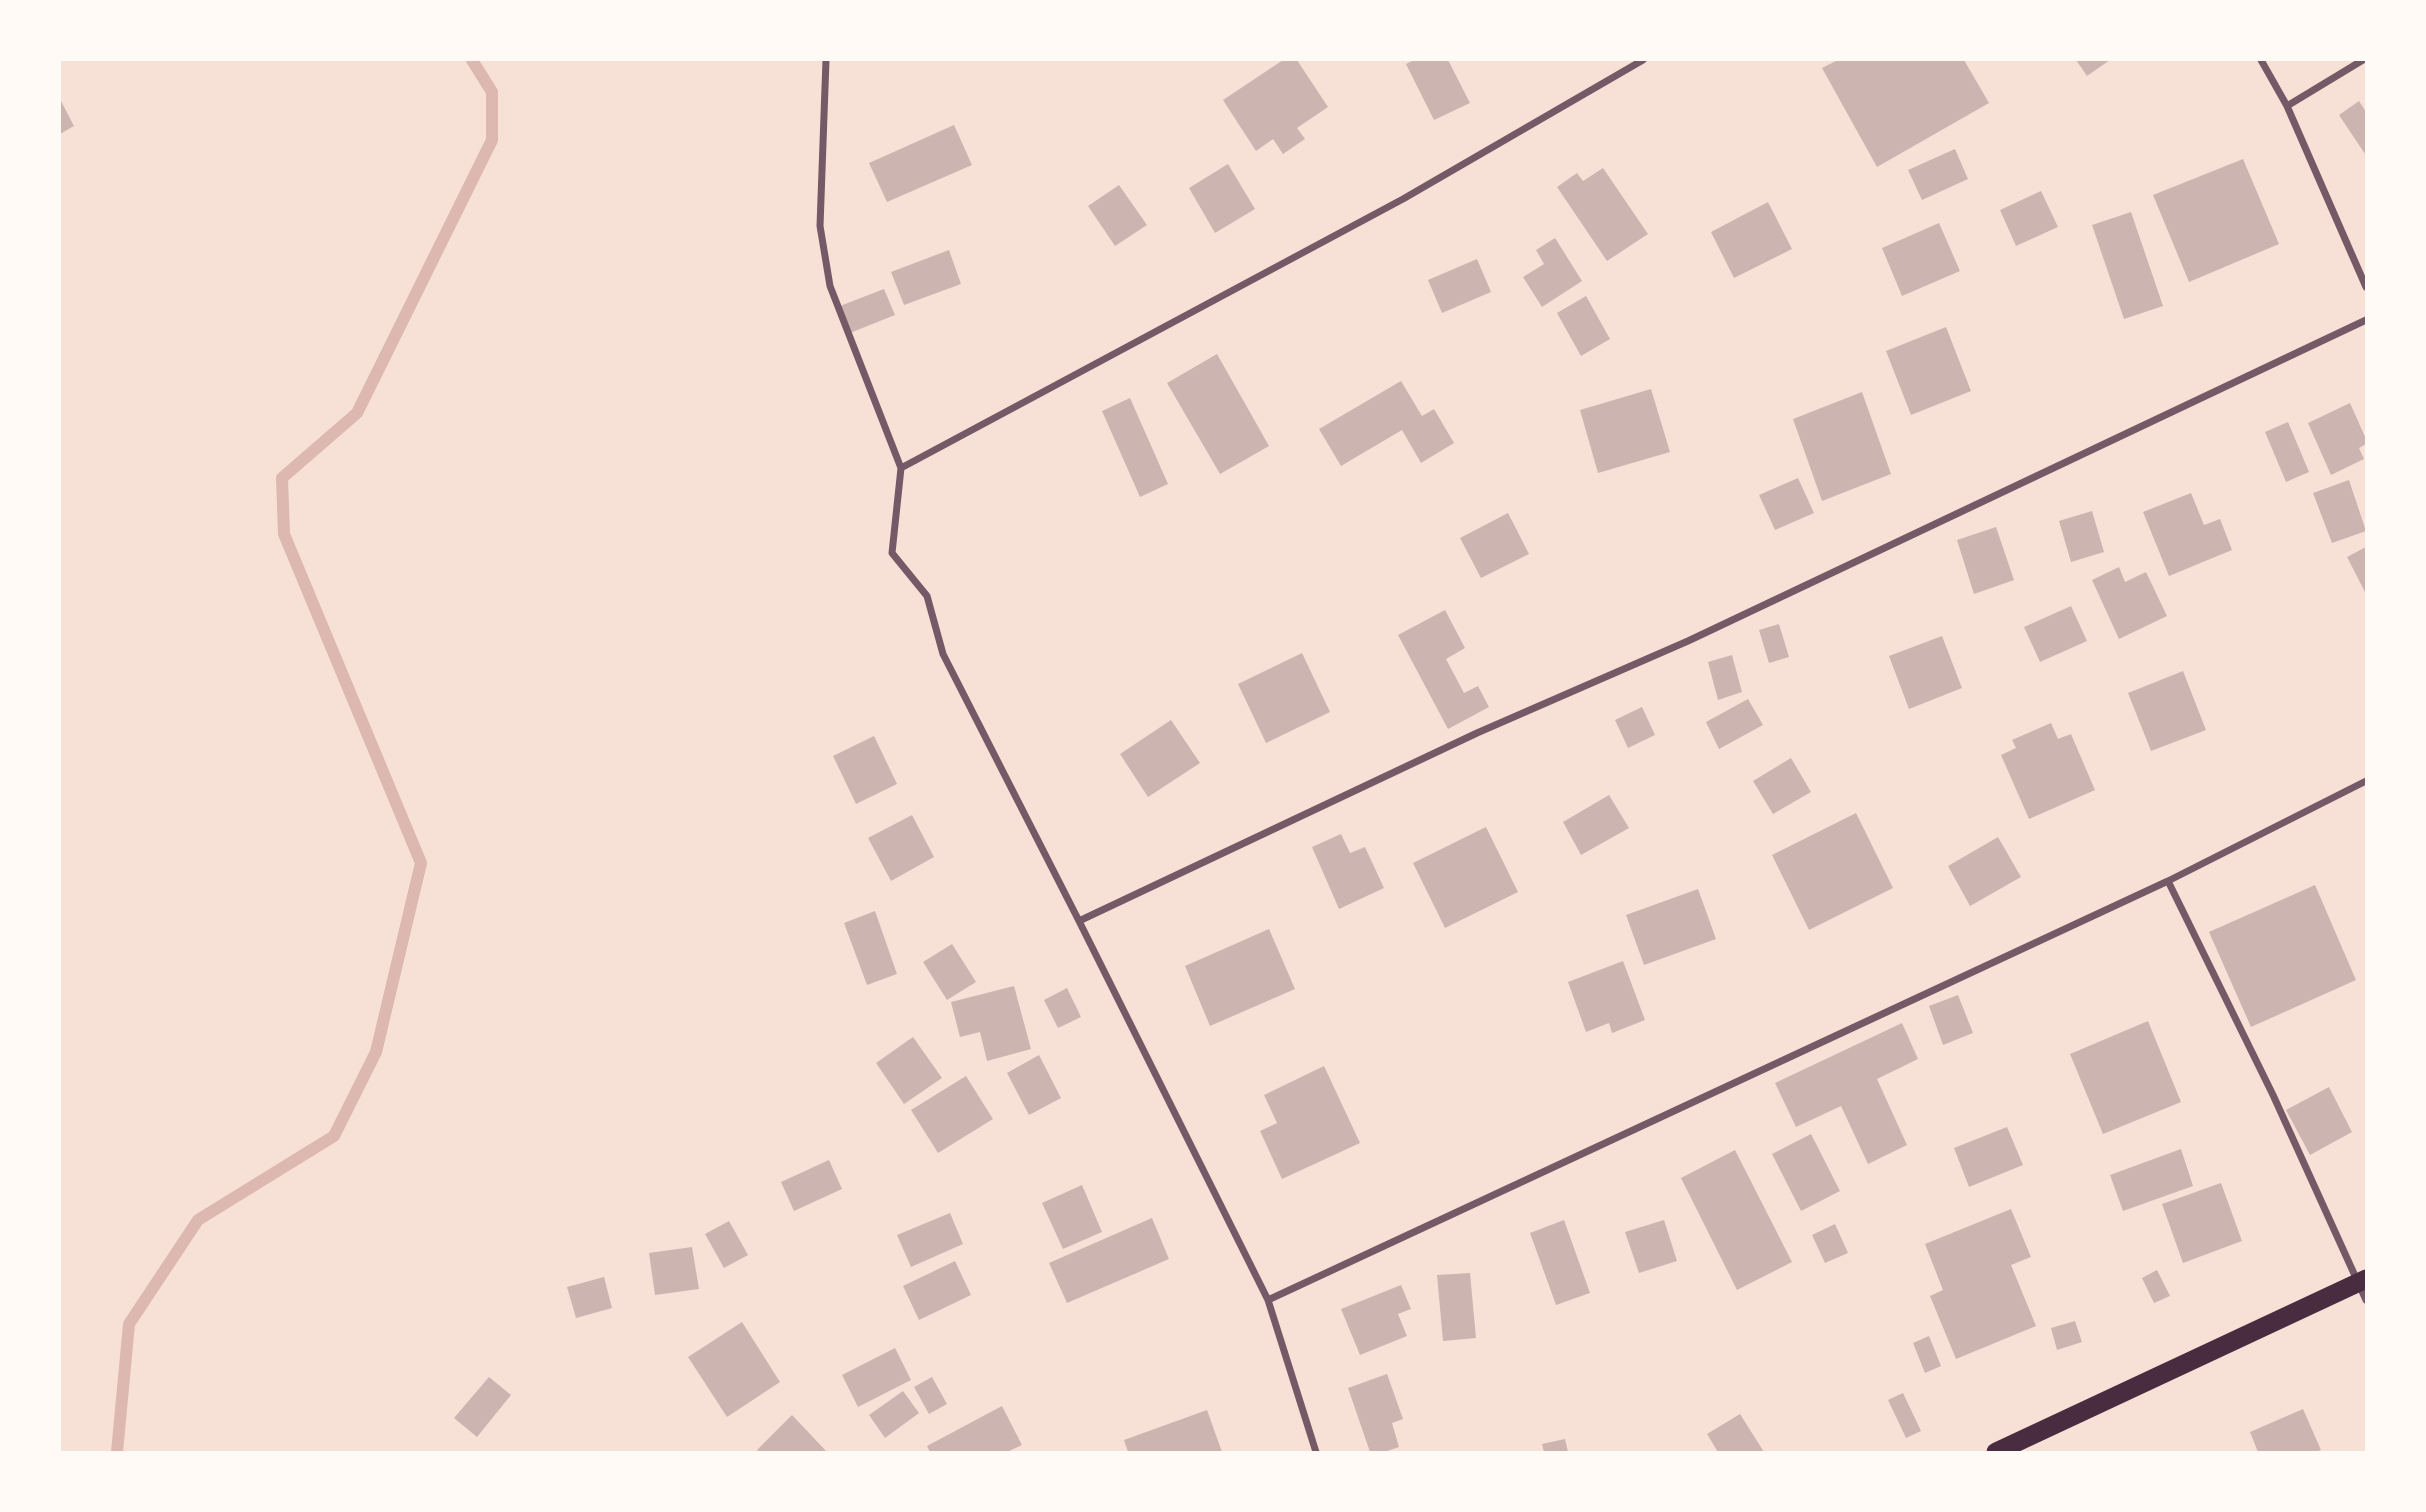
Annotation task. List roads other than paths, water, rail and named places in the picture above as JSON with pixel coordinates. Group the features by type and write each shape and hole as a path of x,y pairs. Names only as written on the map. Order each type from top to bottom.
{"highway":[{"path":"1996,1452 2364,1287"}],"street":[{"path":"826,60 820,226 830,286 901,468 892,553 927,596 943,654 1268,1300 1316,1452"},
{"path":"901,468 1402,199 1643,60"},
{"path":"2261,60 2287,106 2367,287"},
{"path":"2287,106 2363,60"},
{"path":"1079,921 1477,733 1688,641 2367,320"},
{"path":"1268,1300 2168,881 2367,782"},
{"path":"2168,881 2364,1287"}],"waterway":[{"path":"117,1452 129,1324 198,1220 334,1136 376,1052 421,863 284,534 282,478 357,413 492,140 492,92 472,60"}]}
